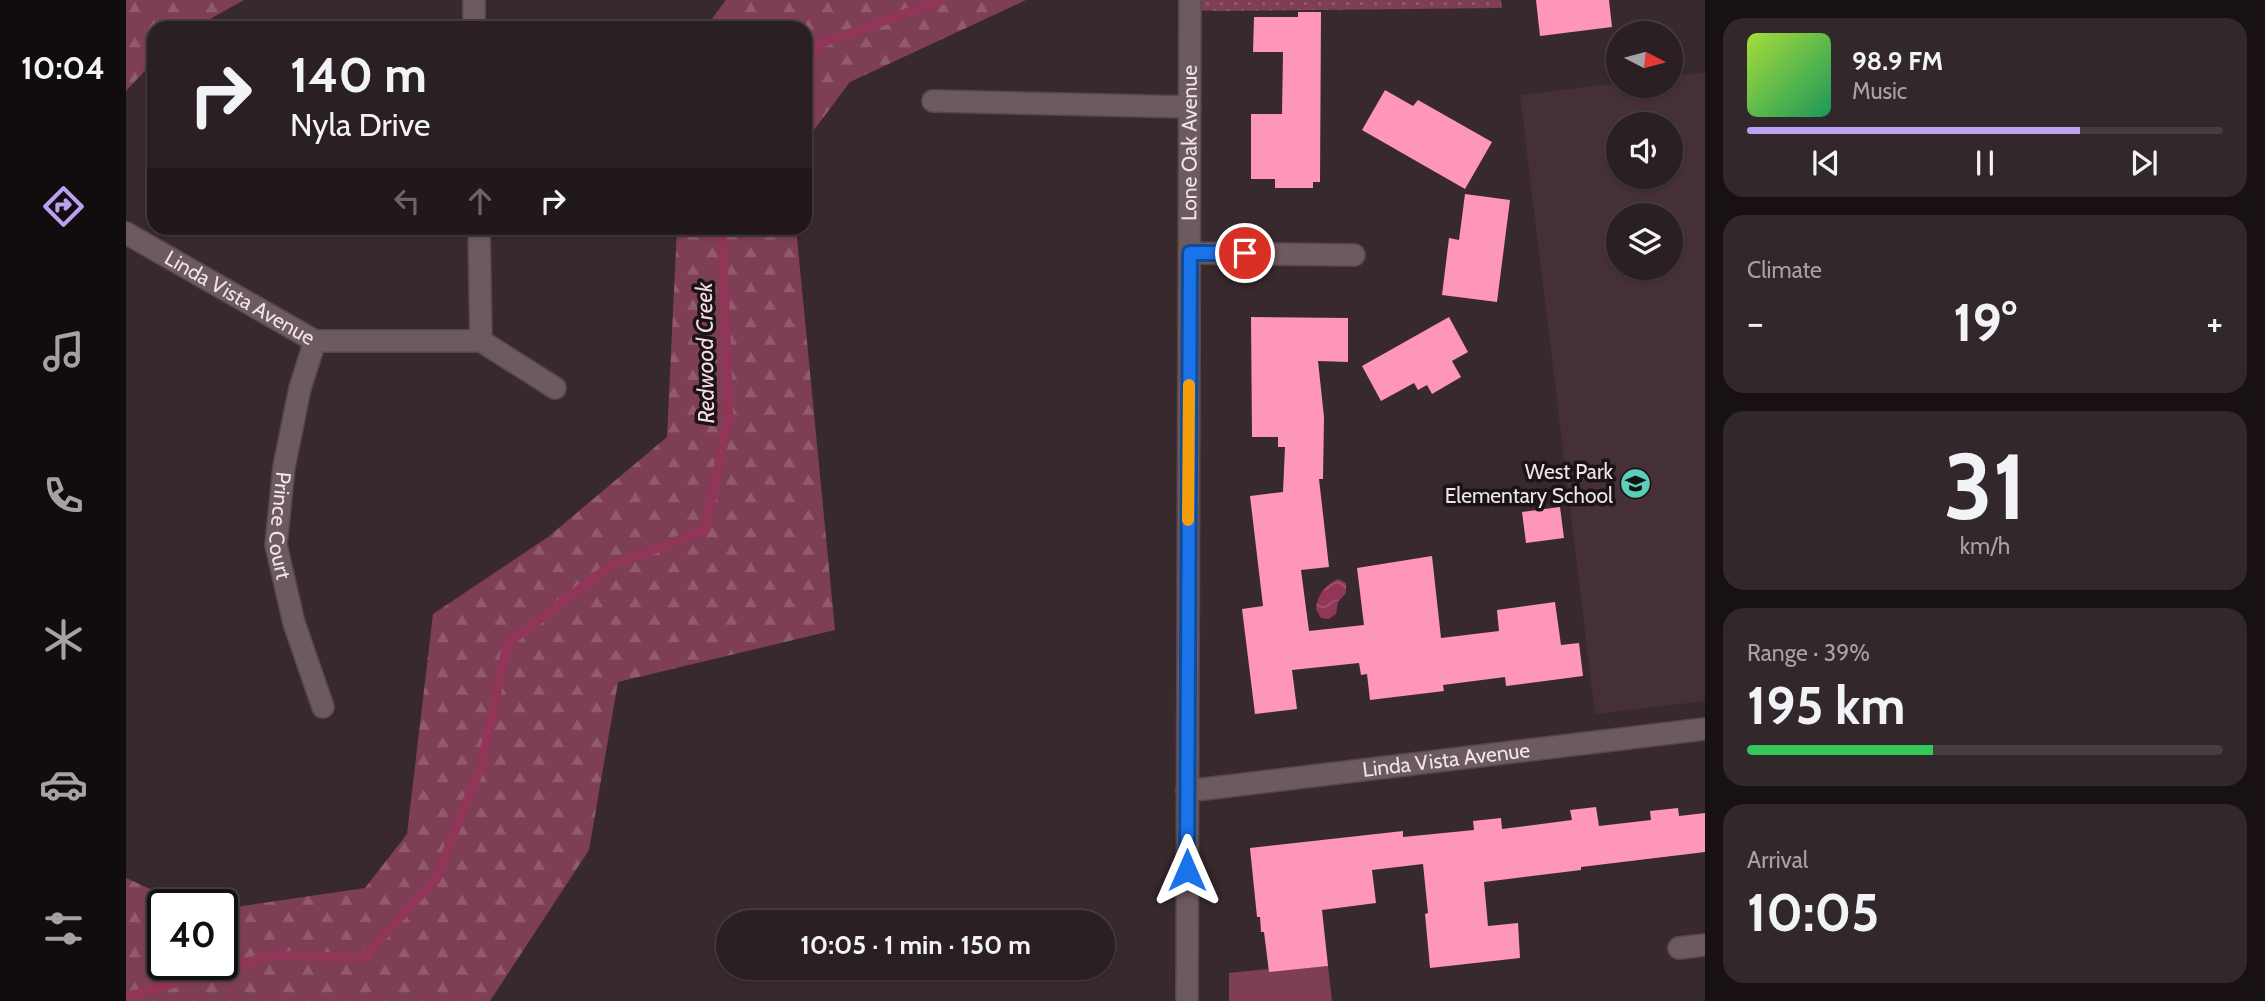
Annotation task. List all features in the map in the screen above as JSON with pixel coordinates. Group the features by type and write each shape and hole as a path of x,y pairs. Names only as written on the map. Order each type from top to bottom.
{"street":[{"path":"474,0 474,21"},
{"name":"Lone Oak Avenue","path":"1187,1001 1190,0"},
{"path":"933,101 1190,107"},
{"name":"Linda Vista Avenue","path":"126,233 315,341 481,341"},
{"path":"479,235 481,341 555,388"},
{"path":"1190,253 1354,255"},
{"name":"Prince Court","path":"315,341 300,387 284,467 276,545 295,623 323,707"},
{"name":"Linda Vista Avenue","path":"1186,791 1705,729"},
{"path":"1679,948 1705,945"}],"shaded area":[{"name":"West Park Elementary School","path":"1705,72 1705,701 1595,714 1520,95 1606,85 1606,98 1684,98 1684,75"}],"green space":[{"path":"126,0 244,0 206,21 147,21 147,68 126,91"},
{"path":"726,0 1026,0 850,82 812,133 812,21 710,21"},
{"path":"1190,0 1501,0 1502,8 1218,11 1190,10"},
{"path":"677,235 797,235 835,630 618,682 589,850 490,1001 126,1001 126,878 150,889 147,889 147,980 238,980 238,907 365,888 407,834 433,614 548,537 667,437"},
{"path":"1328,966 1332,1001 1229,1001 1229,973"}],"water":[{"path":"1338,579 1346,583 1346,593 1338,602 1336,614 1329,619 1321,618 1316,609 1318,599 1329,584"}],"building":[{"path":"1536,0 1609,0 1611,21 1606,21 1606,28 1540,36"},
{"path":"1298,12 1321,12 1320,182 1313,182 1313,188 1275,188 1275,179 1251,179 1251,114 1282,114 1283,52 1253,52 1254,17 1298,17"},
{"path":"1385,90 1413,106 1418,100 1492,142 1465,189 1362,130"},
{"path":"1465,194 1510,200 1497,302 1442,295 1449,238 1459,240"},
{"path":"1251,317 1348,318 1348,362 1318,361 1324,417 1323,479 1319,479 1329,567 1301,570 1309,631 1364,625 1357,568 1432,556 1441,638 1499,631 1497,610 1555,602 1561,645 1579,643 1583,676 1506,686 1505,677 1443,685 1444,691 1370,700 1367,674 1361,675 1359,663 1292,670 1297,709 1255,714 1242,609 1263,606 1250,496 1283,492 1285,447 1278,447 1278,437 1252,437"},
{"path":"1449,317 1468,352 1452,361 1461,377 1432,394 1427,385 1418,390 1414,383 1381,401 1362,366"},
{"path":"1560,507 1564,538 1526,543 1522,512"},
{"path":"1596,807 1599,826 1651,820 1650,811 1678,808 1679,816 1705,813 1705,852 1484,882 1488,926 1518,923 1520,958 1430,968 1423,864 1372,870 1376,903 1322,910 1328,966 1269,972 1264,932 1261,932 1260,917 1257,917 1250,848 1403,831 1403,837 1474,830 1473,821 1501,818 1502,829 1572,820 1570,810"}],"waterway":[{"name":"Redwood Creek","path":"812,54 824,42 943,0"},
{"name":"Redwood Creek","path":"126,997 273,955 363,958 437,877 481,766 507,644 610,566 705,530 729,417 722,235"}],"slow traffic":[{"path":"1188,520 1189,385"}],"place":[{"name":"West Park Elementary School","path":"1636,484"}],"route":[{"path":"1187,870 1190,253 1245,253"}]}
